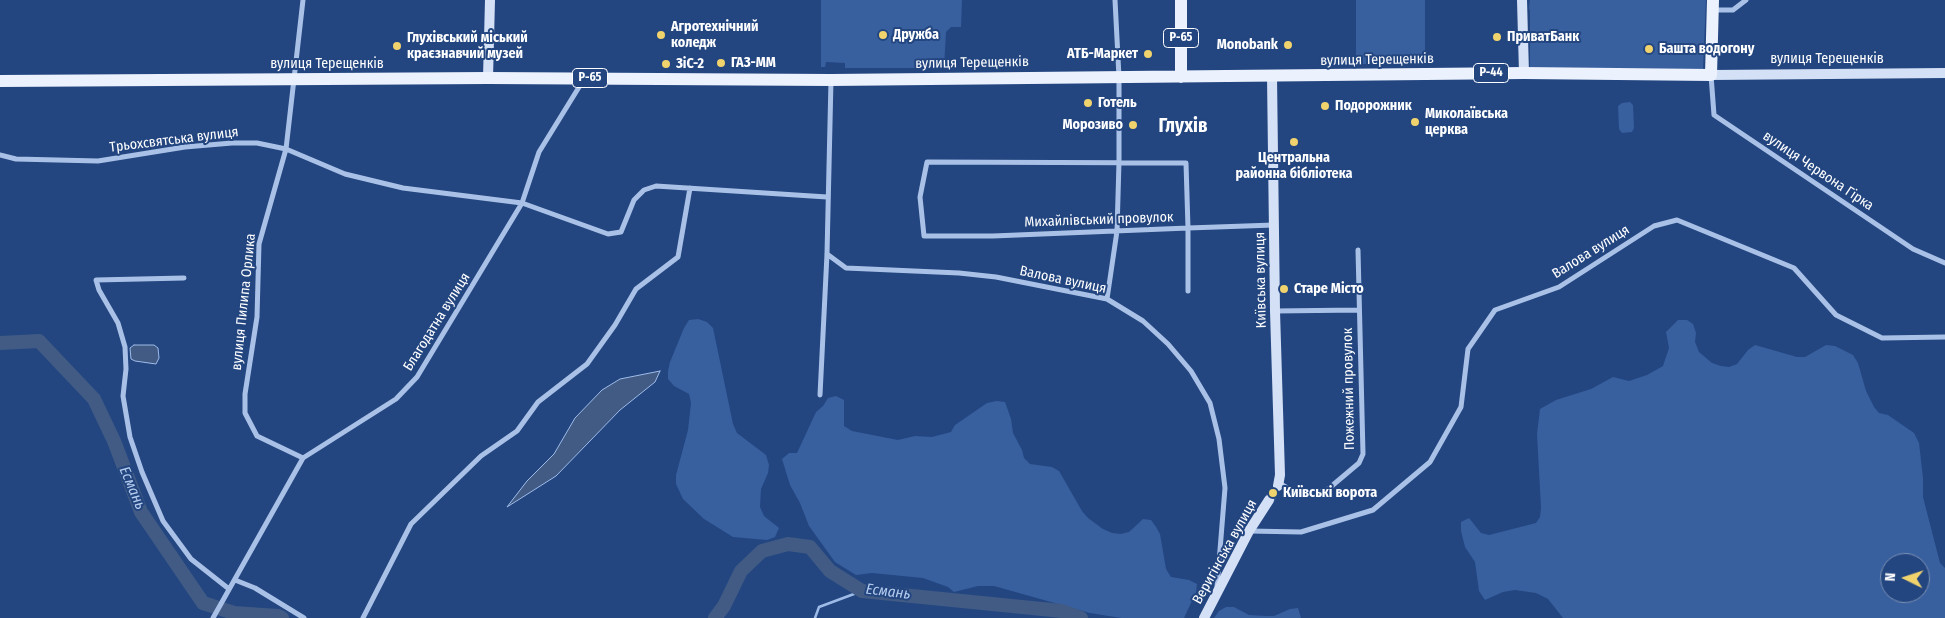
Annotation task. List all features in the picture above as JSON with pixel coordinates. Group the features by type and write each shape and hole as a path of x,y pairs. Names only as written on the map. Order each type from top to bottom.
{"main road":[{"name":"Р-65","path":"1181,0 1181,76"},
{"path":"1711,75 1713,5"},
{"name":"вулиця Терещенків","path":"0,81 488,78 831,80 1524,73 1711,75"}],"street":[{"name":"вулиця Пилипа Орлика","path":"302,458 257,436 245,413 245,394 257,317 259,244 286,149 303,0"},
{"path":"488,78 490,0"},
{"path":"1107,299 1117,231 1119,162 1119,77 1115,0"},
{"path":"1522,0 1524,73"},
{"path":"1713,5 1733,10 1746,0"},
{"name":"вулиця Терещенків","path":"1711,75 1945,73"},
{"name":"вулиця Червона Гірка","path":"1711,75 1714,115 1913,249 1945,263"},
{"name":"Київська вулиця","path":"1272,76 1278,485"},
{"name":"Благодатна вулиця","path":"213,618 302,458 396,400 417,376 522,203 539,152 585,78"},
{"path":"820,395 831,80"},
{"name":"Трьохсвятська вулиця","path":"0,155 16,159 98,161 185,147 257,143 286,149 346,174 403,188 522,203"},
{"name":"Михайлівський провулок","path":"1119,162 927,162 920,197 924,236 992,236 1274,225"},
{"path":"1119,162 1186,163 1188,290"},
{"path":"522,203 608,234 621,232 634,200 644,190 656,186 827,197"},
{"path":"363,618 411,524 481,456 517,431 538,402 587,364 615,325 636,289 678,257 690,188"},
{"name":"Валова вулиця","path":"1249,532 1301,532 1373,510 1430,462 1461,407 1468,350 1495,310 1559,287 1654,226 1677,220 1794,268 1836,315 1882,338 1945,337"},
{"name":"Пожежний провулок","path":"1278,485 1299,495 1310,495 1327,490 1359,464 1363,454 1358,250"},
{"name":"Валова вулиця","path":"826,254 846,268 959,273 996,277 1107,299 1143,321 1168,344 1191,371 1210,403 1219,439 1225,488 1216,597"},
{"path":"184,278 96,280 99,290 118,323 125,346 126,369 123,396 130,437 142,472 163,520 191,559 229,589"},
{"path":"1275,311 1359,310"},
{"name":"Веригінська вулиця","path":"1204,618 1249,532 1270,500"},
{"path":"235,580 255,588 304,618"}],"shaded area":[{"name":"Дружба","path":"821,0 962,0 961,27 951,27 946,32 944,68 845,68 845,63 826,62 825,67 821,67"},
{"path":"1356,0 1425,0 1425,64 1356,64"},
{"path":"1530,0 1706,0 1703,69 1530,68"},
{"path":"1630,102 1633,105 1634,128 1632,132 1622,133 1619,129 1618,106 1622,103"},
{"path":"698,319 707,322 713,328 733,424 737,433 766,455 769,465 768,473 761,489 760,507 764,516 779,528 775,537 767,540 733,537 704,519 683,499 676,484 676,475 688,430 691,403 689,394 674,386 668,379 668,371 684,328 689,320"},
{"path":"1678,320 1687,320 1693,324 1696,333 1695,342 1699,352 1712,363 1721,366 1729,367 1737,364 1748,350 1755,345 1797,357 1805,357 1826,345 1835,346 1853,355 1858,363 1866,391 1874,407 1879,413 1888,415 1914,433 1919,443 1923,497 1940,563 1945,568 1945,618 1563,618 1548,599 1536,593 1515,590 1503,592 1485,600 1479,591 1475,562 1465,547 1461,522 1469,518 1481,533 1489,535 1536,523 1540,517 1541,508 1537,434 1540,409 1556,400 1591,389 1613,377 1629,381 1647,375 1663,366 1669,348 1666,332"},
{"path":"134,345 154,345 158,348 159,358 156,364 131,359 130,348"},
{"path":"660,371 655,382 620,410 556,476 507,507 527,481 554,454 575,418 602,390 620,379"},
{"path":"836,396 844,400 844,426 852,431 898,440 915,436 932,437 951,432 955,425 987,403 1005,402 1011,419 1013,433 1024,458 1030,464 1052,467 1059,471 1088,518 1103,529 1121,534 1129,532 1143,519 1151,520 1160,534 1166,569 1171,577 1189,580 1197,584 1196,592 1184,618 1121,618 1090,613 994,586 978,586 954,592 948,587 923,578 872,573 856,575 835,562 809,526 800,503 790,485 782,459 789,453 797,453 816,412 828,398"},
{"path":"1226,607 1234,607 1249,615 1266,616 1274,616 1290,609 1298,608 1301,618 1214,618 1219,611"}],"waterway":[{"name":"Есмань","path":"0,343 39,341 94,399 114,441 141,512 203,603 234,613 278,616 282,618"},
{"name":"Есмань","path":"715,618 724,606 741,571 762,551 788,544 810,547 830,571 862,591 1062,611 1081,618"},
{"path":"815,618 819,607 862,591"}],"tunnel":[{"path":"1269,500 1278,486"}],"place":[{"name":"Агротехнічний коледж","path":"661,35"},
{"name":"Дружба","path":"883,35"},
{"name":"ПриватБанк","path":"1497,37"},
{"name":"Monobank","path":"1288,45"},
{"name":"Глухівський міський краєзнавчий музей","path":"397,46"},
{"name":"Башта водогону","path":"1649,49"},
{"name":"АТБ-Маркет","path":"1148,54"},
{"name":"ГАЗ-ММ","path":"721,63"},
{"name":"ЗіС-2","path":"666,64"},
{"name":"Готель","path":"1088,103"},
{"name":"Подорожник","path":"1325,106"},
{"name":"Миколаївська церква","path":"1415,122"},
{"name":"Морозиво","path":"1133,125"},
{"name":"Центральна районна бібліотека","path":"1294,142"},
{"name":"Старе Місто","path":"1284,289"},
{"name":"Київські ворота","path":"1273,493"}],"district":[{"name":"Глухів","path":"1183,127"}]}
